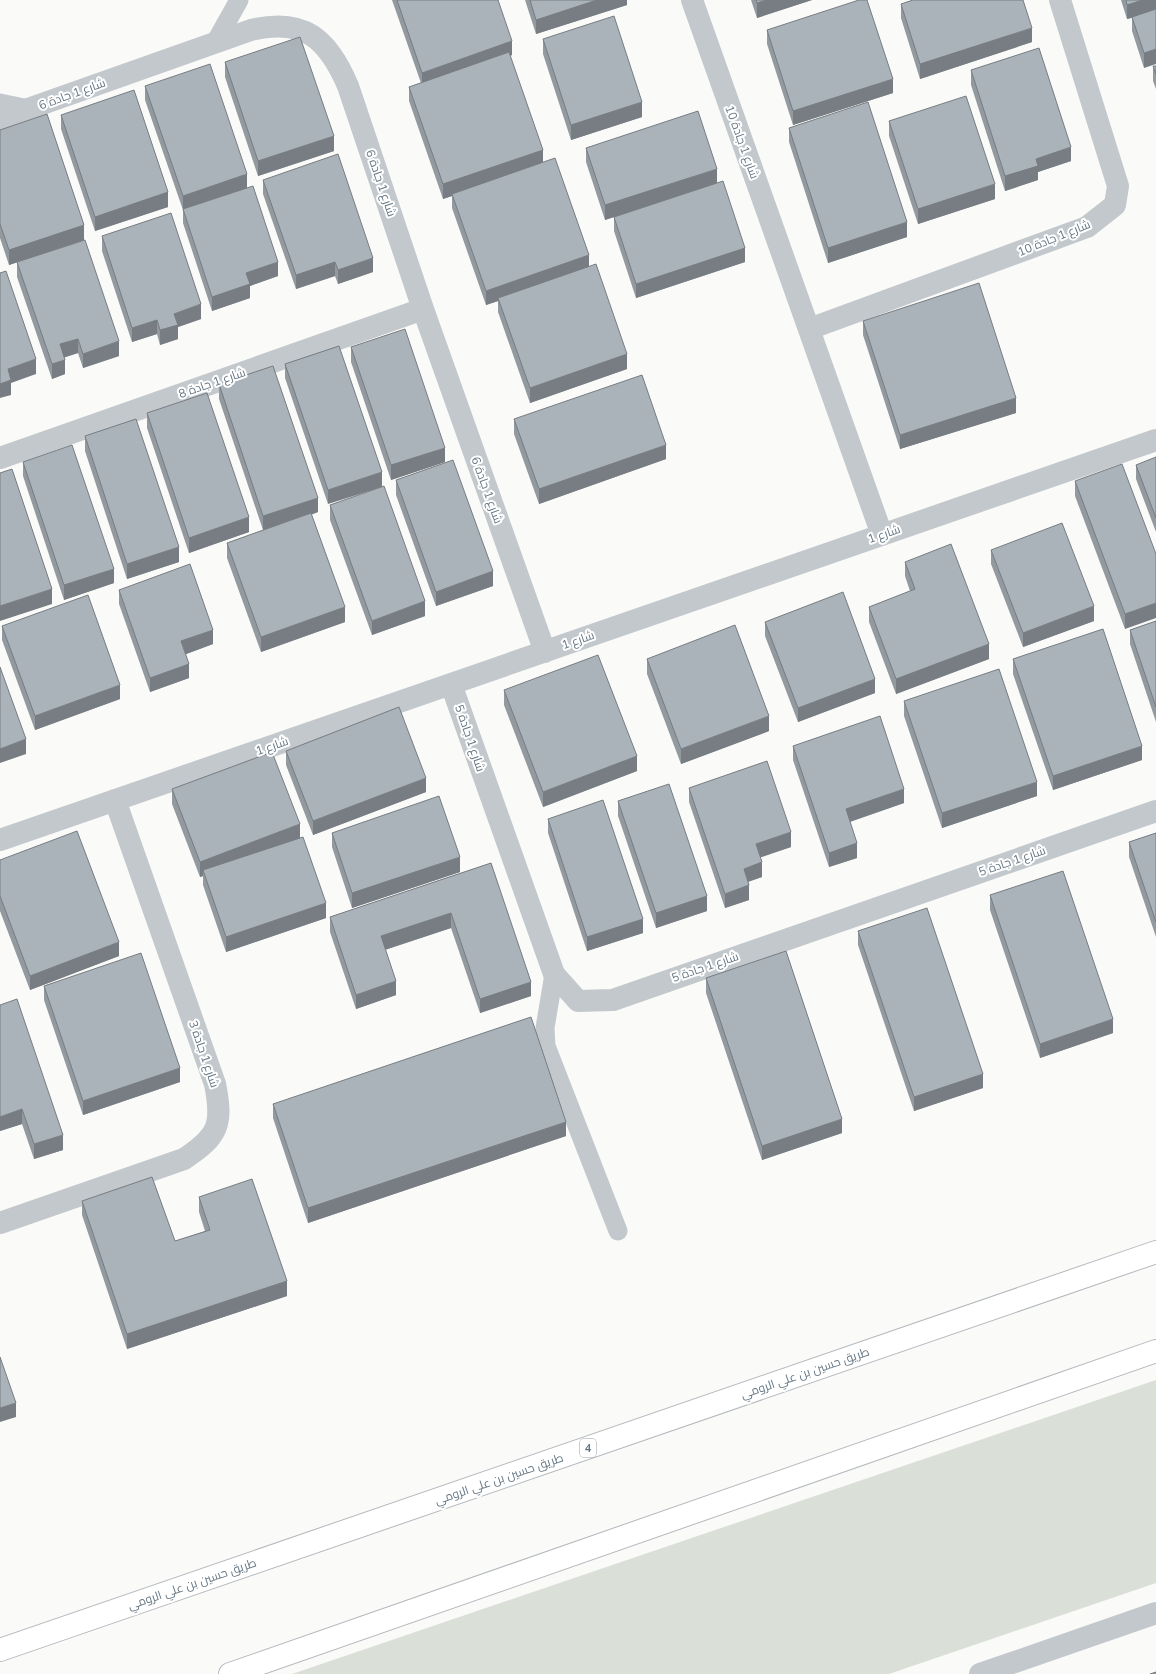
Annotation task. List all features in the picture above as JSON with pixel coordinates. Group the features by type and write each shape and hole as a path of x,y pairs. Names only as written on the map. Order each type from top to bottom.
{"highway":[{"name":"طريق حسين بن علي الرومي","path":"6,1648 1156,1252"},
{"path":"230,1674 1156,1351"}],"street":[{"name":"شارع 1 جادة 10","path":"692,0 882,535"},
{"name":"شارع 1 جادة 10","path":"809,329 1087,227 1115,206 1118,186 1060,0"},
{"name":"شارع 1 جادة 6","path":"0,119 266,26 293,27 306,31 318,40 336,60 348,86 423,309 545,652"},
{"name":"شارع 1 جادة 8","path":"0,458 423,309"},
{"name":"شارع 1","path":"0,840 1156,440"},
{"name":"شارع 1 جادة 5","path":"451,684 554,974 578,1001 612,1000 1156,811"},
{"name":"شارع 1 جادة 3","path":"0,1223 184,1159 205,1143 214,1133 218,1124 219,1113 216,1084 115,800"},
{"path":"980,1674 1156,1613"}],"lane":[{"path":"215,43 239,0"},
{"path":"0,103 29,109"},
{"path":"554,974 544,1028 546,1046 618,1231"}],"shaded area":[{"path":"1156,1380 1156,1583 889,1674 292,1674"}],"building":[{"path":"397,0 498,0 512,41 422,73"},
{"path":"530,0 597,0 536,20"},
{"path":"756,0 767,0 757,3"},
{"path":"859,0 867,0 893,79 793,111 767,30"},
{"path":"913,0 1023,0 1032,28 920,64 901,4"},
{"path":"1126,0 1143,0 1127,5"},
{"path":"1156,9 1156,49 1144,53 1132,17"},
{"path":"614,16 642,102 571,125 543,39"},
{"path":"300,37 334,136 258,161 225,62"},
{"path":"1039,48 1071,147 1036,159 1038,166 1005,176 971,70"},
{"path":"509,52 543,150 443,184 409,87"},
{"path":"210,64 247,174 183,196 145,86"},
{"path":"1153,66 1156,66 1156,74"},
{"path":"134,90 168,192 95,217 61,115"},
{"path":"966,96 995,184 918,209 889,121"},
{"path":"868,102 907,222 828,248 789,128"},
{"path":"698,111 717,169 605,205 586,148"},
{"path":"47,114 84,225 9,250 0,224 0,130"},
{"path":"338,154 373,258 338,270 335,262 296,275 263,180"},
{"path":"555,158 589,255 486,291 452,194"},
{"path":"723,181 745,248 636,284 614,217"},
{"path":"253,186 278,262 246,273 250,284 212,297 183,209"},
{"path":"171,213 201,304 174,314 178,325 160,330 157,320 132,328 102,236"},
{"path":"85,240 119,341 83,354 78,339 60,344 65,360 52,364 17,262"},
{"path":"596,264 627,354 530,388 498,298"},
{"path":"6,271 36,359 8,369 11,380 0,384 0,273"},
{"path":"979,283 1016,398 900,435 863,321"},
{"path":"405,329 445,448 391,465 351,347"},
{"path":"339,346 382,472 328,490 285,364"},
{"path":"273,366 318,498 263,516 219,384"},
{"path":"642,375 666,445 539,489 514,419"},
{"path":"207,393 249,517 189,538 147,413"},
{"path":"136,419 179,547 127,564 85,436"},
{"path":"72,445 114,569 64,585 23,462"},
{"path":"1156,457 1156,518 1136,465"},
{"path":"453,460 493,571 436,592 396,480"},
{"path":"1122,464 1156,554 1156,603 1125,614 1075,481"},
{"path":"12,469 52,589 0,606 0,473"},
{"path":"384,486 425,601 372,621 330,505"},
{"path":"311,513 345,607 261,637 227,543"},
{"path":"1062,523 1094,606 1023,633 991,550"},
{"path":"951,544 989,644 896,679 869,607 915,589 905,562"},
{"path":"190,564 213,630 181,641 189,664 150,678 119,590"},
{"path":"843,592 875,679 798,708 765,622"},
{"path":"88,595 120,685 35,716 2,626"},
{"path":"1156,621 1156,707 1130,630"},
{"path":"735,625 769,716 681,749 647,659"},
{"path":"1103,629 1142,746 1053,776 1013,659"},
{"path":"598,655 637,756 543,792 504,690"},
{"path":"0,667 26,739 0,749"},
{"path":"999,669 1037,782 942,813 904,701"},
{"path":"399,707 426,778 313,821 286,751"},
{"path":"880,716 904,789 846,809 857,843 829,853 793,746"},
{"path":"272,752 300,824 200,862 172,789"},
{"path":"767,761 791,832 756,844 762,862 744,869 749,885 725,894 689,788"},
{"path":"669,784 707,896 656,913 618,801"},
{"path":"439,796 460,857 352,893 332,833"},
{"path":"603,800 643,919 587,937 548,819"},
{"path":"77,831 119,942 30,976 0,896 0,860"},
{"path":"1156,833 1156,922 1129,842"},
{"path":"303,837 326,903 226,937 203,870"},
{"path":"491,863 531,982 480,999 451,913 381,936 396,981 356,995 330,917"},
{"path":"1063,871 1113,1019 1040,1044 990,895"},
{"path":"927,908 983,1074 914,1097 858,931"},
{"path":"786,951 842,1119 762,1146 706,978"},
{"path":"141,953 180,1068 83,1101 44,986"},
{"path":"17,999 63,1135 34,1144 22,1109 0,1117 0,1005"},
{"path":"531,1017 566,1122 308,1208 273,1104"},
{"path":"152,1177 175,1241 210,1230 199,1197 252,1179 287,1281 127,1334 82,1201"},
{"path":"0,1357 16,1403 0,1408"}]}
